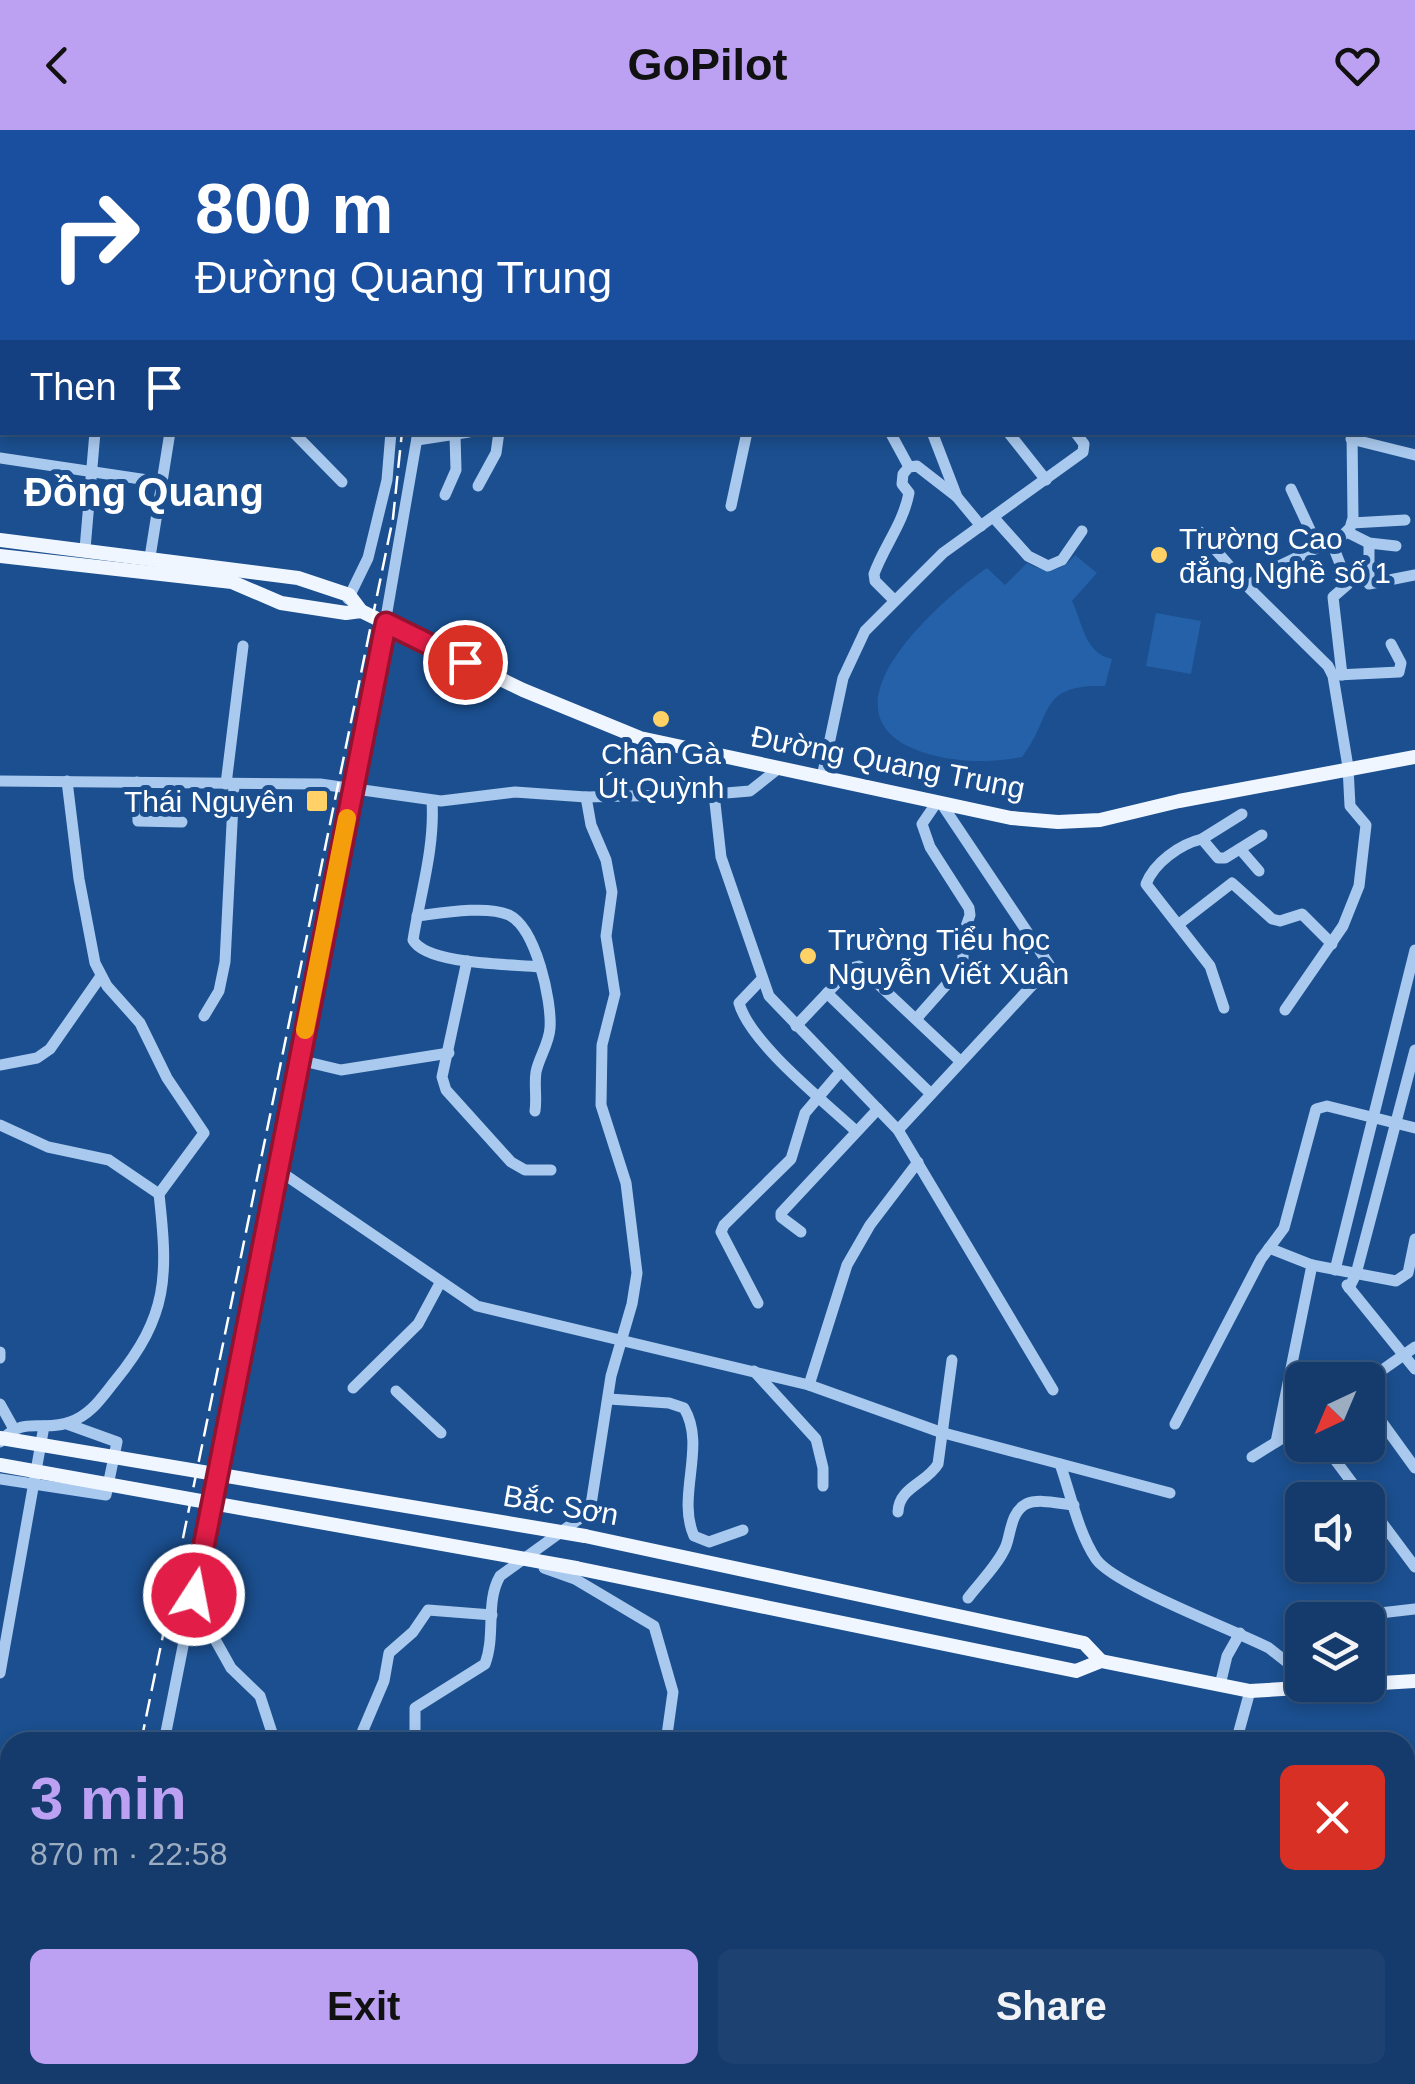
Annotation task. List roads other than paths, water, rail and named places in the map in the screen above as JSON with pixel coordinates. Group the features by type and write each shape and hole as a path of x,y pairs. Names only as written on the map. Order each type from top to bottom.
{"main road":[{"path":"0,540 298,578 349,595 367,616"},
{"path":"0,556 232,582 281,602 367,616"},
{"name":"Đường Quang Trung","path":"367,616 523,690 658,744 1012,818 1100,820 1348,767 1415,757"},
{"name":"Bắc Sơn","path":"0,1440 586,1536 1084,1642 1101,1661"},
{"name":"Bắc Sơn","path":"0,1465 576,1568 1076,1671 1101,1661 1250,1691 1285,1690"},
{"name":"Bắc Sơn","path":"1385,1683 1415,1681"}],"street":[{"path":"85,549 95,435"},
{"path":"150,557 169,435"},
{"path":"296,435 342,482"},
{"path":"349,595 368,558 387,480 391,435"},
{"path":"445,495 456,470 450,435"},
{"path":"478,486 496,452 498,435"},
{"path":"730,506 746,435"},
{"path":"892,435 909,468"},
{"path":"933,435 957,497"},
{"path":"1010,435 1046,480"},
{"path":"822,777 843,678 865,631 943,554 1084,452 1077,435"},
{"path":"166,1732 354,787 367,616 418,436"},
{"path":"1350,528 1351,436 1415,455"},
{"path":"0,458 160,482"},
{"path":"894,600 875,582 874,574 906,506 909,494 901,480 909,468 917,466 957,497 981,526"},
{"path":"1291,489 1318,548"},
{"path":"994,518 1028,556 1048,566 1062,560 1082,531"},
{"path":"1247,586 1350,528 1405,520"},
{"path":"1350,528 1369,543 1396,546"},
{"path":"1200,532 1247,586 1338,676"},
{"path":"1284,1010 1343,926 1359,886 1366,825 1350,806 1332,597 1348,584 1331,541"},
{"path":"1369,543 1369,584 1415,575"},
{"path":"1338,676 1399,672 1401,662 1390,644"},
{"path":"204,1016 218,991 225,962 230,784 243,646"},
{"path":"0,781 354,787 432,802 514,792 586,798 714,794 750,790 779,768"},
{"path":"66,1424 96,1404 151,1330 161,1295 163,1237 158,1194 204,1133 167,1078 140,1023 101,976 89,943 67,781"},
{"path":"137,782 138,821 182,822"},
{"path":"714,794 718,847 769,996 898,1130 1053,1390"},
{"path":"415,1732 416,1708 485,1664 491,1644 496,1583 504,1571 590,1511 611,1376 636,1273 626,1183 600,1105 602,1045 615,994 606,936 612,892 606,860 590,825 586,798"},
{"path":"432,802 432,838 413,940 419,950 467,961 540,967"},
{"path":"898,1130 1050,966 939,802 922,824 930,848 969,908 964,932 968,938 963,966 916,1019"},
{"path":"1224,1008 1210,966 1146,884 1162,862 1182,847 1242,814"},
{"path":"1202,839 1218,858 1224,858 1262,834"},
{"path":"1240,848 1259,872"},
{"path":"1179,924 1232,882 1272,919 1280,921 1302,914 1332,944"},
{"path":"417,916 461,912 509,915 521,926 540,967 550,1026 536,1076 536,1110"},
{"path":"1335,1270 1415,950"},
{"path":"467,961 442,1078 450,1096 511,1162 525,1170 551,1170"},
{"path":"796,1026 852,968 860,966 960,1061"},
{"path":"0,1065 44,1054 101,976"},
{"path":"762,979 738,1006 772,1052 856,1132"},
{"path":"828,993 931,1094"},
{"path":"1349,1288 1398,1123 1415,1050"},
{"path":"299,1060 340,1070 449,1053"},
{"path":"758,1302 721,1232 791,1159 805,1113 840,1072"},
{"path":"1175,1424 1284,1228 1316,1108 1327,1106 1415,1128"},
{"path":"800,1232 781,1213 878,1108"},
{"path":"0,1125 48,1147 109,1160 158,1194"},
{"path":"810,1385 848,1265 870,1225 918,1162"},
{"path":"278,1170 477,1306 810,1385 940,1432 1170,1493"},
{"path":"1270,1248 1312,1265 1396,1281 1408,1273 1415,1239"},
{"path":"1276,1442 1312,1265"},
{"path":"1335,1270 1410,1351 1415,1369"},
{"path":"353,1388 412,1330 440,1283"},
{"path":"1385,1368 1410,1351"},
{"path":"898,1512 900,1498 928,1478 938,1464 952,1360"},
{"path":"754,1371 816,1439 823,1486"},
{"path":"396,1390 440,1433"},
{"path":"609,1400 670,1403 684,1408 692,1429 688,1519 694,1536 705,1542 715,1541 743,1530"},
{"path":"0,1404 14,1428"},
{"path":"0,1440 26,1424 66,1424 118,1442 106,1495 0,1479"},
{"path":"0,1426 14,1428"},
{"path":"0,1673 44,1426"},
{"path":"1385,1427 1415,1468"},
{"path":"1252,1457 1285,1436"},
{"path":"1060,1464 1102,1566 1128,1583 1240,1633 1285,1662"},
{"path":"968,1598 1005,1548 1020,1508 1038,1502 1074,1505"},
{"path":"1385,1526 1412,1560"},
{"path":"515,1563 575,1578 654,1626 668,1664 672,1692 667,1732"},
{"path":"192,1605 231,1668 260,1696 273,1732"},
{"path":"1385,1612 1415,1609"},
{"path":"362,1732 384,1680 386,1659 428,1610 492,1615"},
{"path":"1220,1685 1227,1656 1240,1633"},
{"path":"1239,1732 1250,1691"}],"railway":[{"path":"143,1732 393,518 402,435"}],"place":[{"name":"Trường Cao đẳng Nghề số 1","path":"1159,555"},
{"name":"Chân Gà Út Quỳnh","path":"661,719"},
{"name":"Thái Nguyên","path":"317,801"},
{"name":"Trường Tiểu học Nguyễn Viết Xuân","path":"808,956"}],"district":[{"name":"Đồng Quang","path":"144,492"}]}
